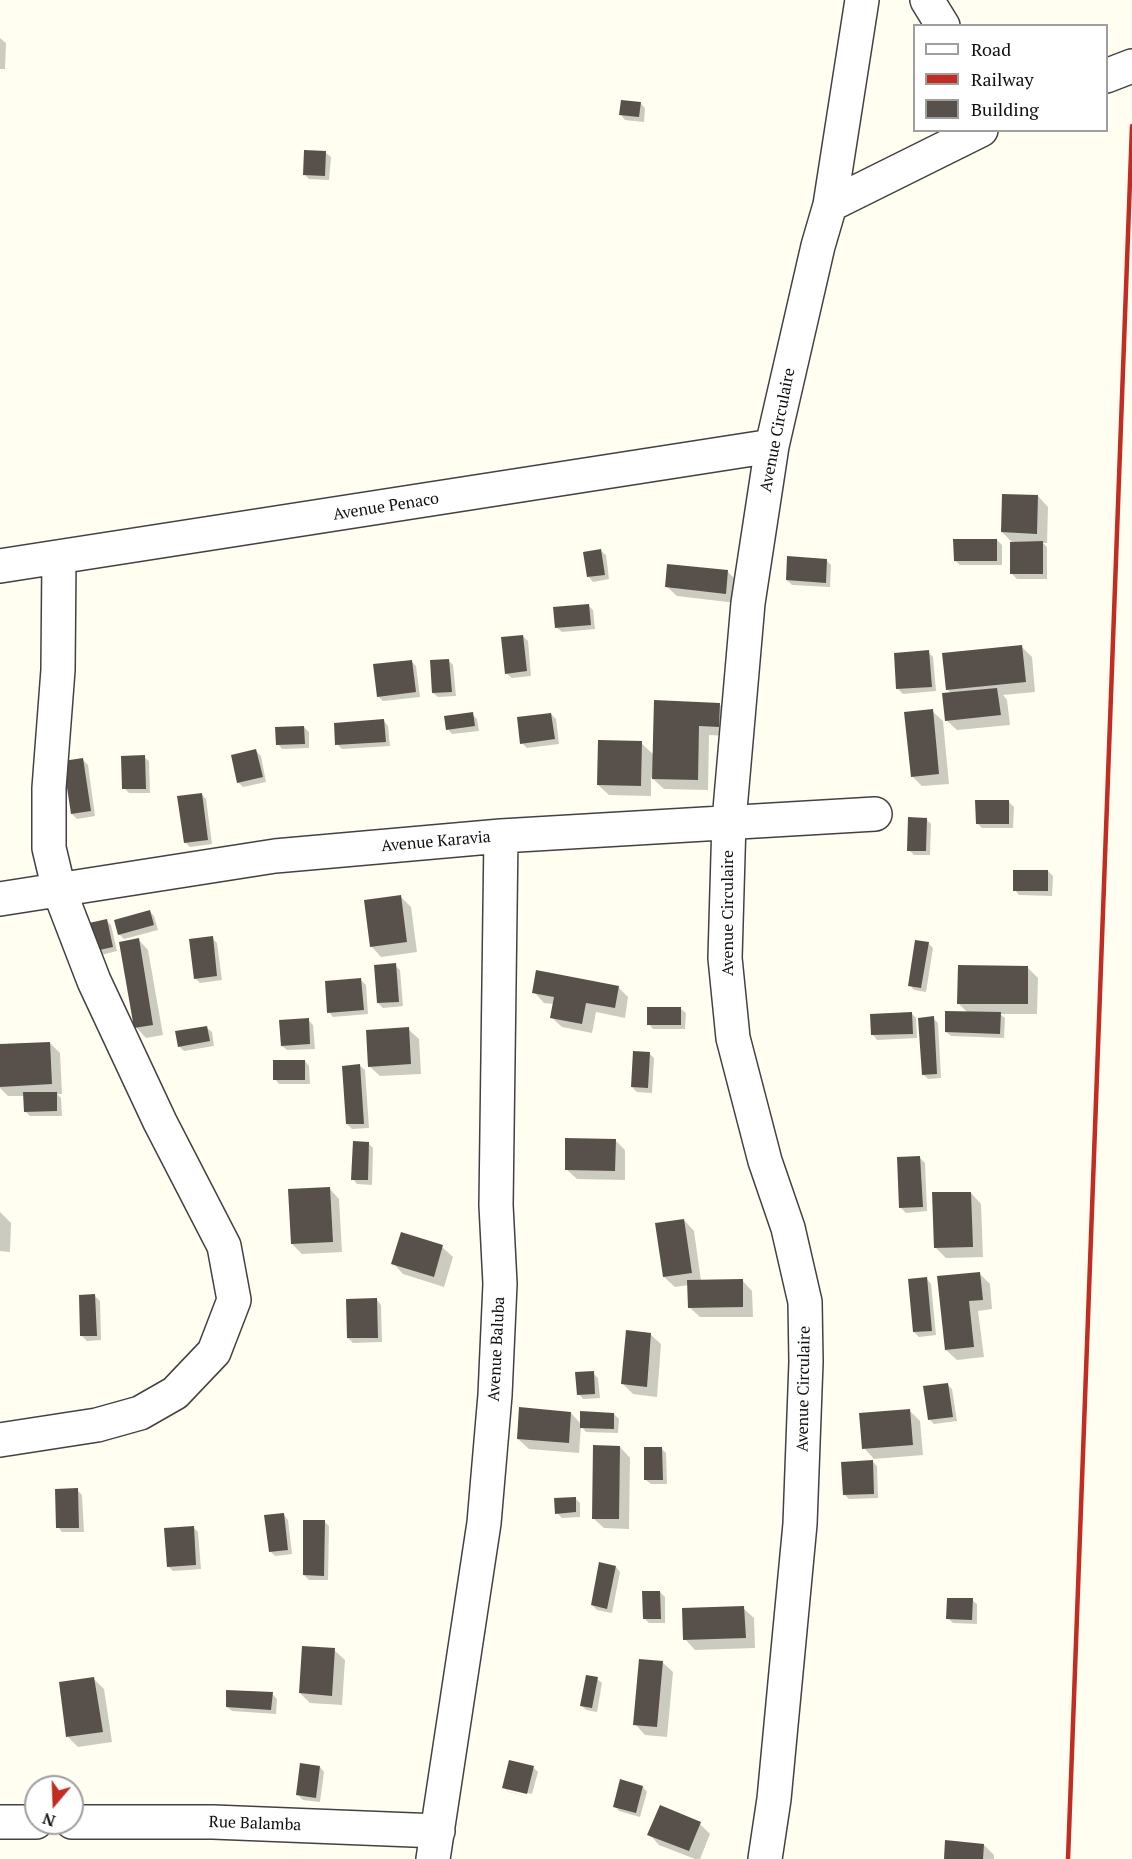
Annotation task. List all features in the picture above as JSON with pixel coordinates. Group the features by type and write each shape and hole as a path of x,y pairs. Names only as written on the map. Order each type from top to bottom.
{"street":[{"name":"Avenue Circulaire","path":"765,1859 774,1799 800,1524 806,1362 805,1302 788,1228 765,1161 733,1038 725,958 729,821 748,603 772,446 830,205 862,0"},
{"path":"927,0 942,24"},
{"path":"1108,76 1132,66"},
{"path":"830,205 977,132"},
{"name":"Avenue Penaco","path":"0,566 772,446"},
{"path":"0,1440 97,1425 140,1413 175,1393 214,1352 234,1300 224,1246 160,1122 94,981 59,890 49,848 48,788 58,670 59,558"},
{"name":"Avenue Karavia","path":"0,898 275,856 501,836 875,814"},
{"name":"Avenue Baluba","path":"436,1845 484,1523 495,1395 500,1284 496,1204 501,836"},
{"path":"0,1822 24,1822"},
{"name":"Rue Balamba","path":"84,1822 213,1822 436,1845"}],"building":[{"path":"621,100 641,102 639,117 619,115"},
{"path":"304,150 326,151 325,176 303,175"},
{"path":"1002,494 1038,495 1037,534 1001,532"},
{"path":"953,539 997,539 997,561 954,561"},
{"path":"1043,541 1043,574 1010,574 1010,542"},
{"path":"601,549 605,575 587,577 583,552"},
{"path":"787,556 827,559 826,583 786,580"},
{"path":"667,564 728,570 726,594 665,587"},
{"path":"589,604 591,625 555,628 553,607"},
{"path":"523,635 527,671 505,674 501,637"},
{"path":"1022,645 1026,682 946,690 942,653"},
{"path":"929,650 932,687 896,689 894,653"},
{"path":"449,659 452,692 432,693 430,660"},
{"path":"412,660 416,692 377,697 373,664"},
{"path":"997,688 1001,715 945,721 942,693"},
{"path":"654,700 720,703 719,727 699,726 698,780 652,779"},
{"path":"933,709 939,774 911,777 904,712"},
{"path":"473,712 475,726 446,730 444,716"},
{"path":"551,713 555,739 520,744 517,717"},
{"path":"384,719 386,742 335,745 334,723"},
{"path":"304,726 305,744 276,745 275,727"},
{"path":"598,740 642,741 641,786 597,785"},
{"path":"256,749 263,777 237,783 231,755"},
{"path":"145,755 146,789 122,789 121,756"},
{"path":"83,758 91,811 71,814 63,761"},
{"path":"202,793 208,840 184,843 177,796"},
{"path":"975,800 1009,800 1009,824 976,824"},
{"path":"908,817 927,818 926,851 907,851"},
{"path":"1013,870 1048,870 1048,891 1013,891"},
{"path":"401,895 407,942 370,947 364,900"},
{"path":"150,910 154,925 118,935 114,920"},
{"path":"107,919 113,947 95,951 89,923"},
{"path":"213,936 217,976 194,979 189,939"},
{"path":"139,938 153,1025 134,1028 119,942"},
{"path":"915,940 929,942 921,988 908,986"},
{"path":"396,963 399,1002 377,1003 374,965"},
{"path":"958,965 1028,966 1028,1004 957,1004"},
{"path":"536,970 619,986 615,1008 586,1003 582,1024 550,1018 554,997 532,993"},
{"path":"361,978 364,1010 327,1013 325,981"},
{"path":"647,1007 681,1007 681,1025 647,1025"},
{"path":"945,1011 1001,1012 1000,1034 945,1032"},
{"path":"912,1012 913,1034 871,1035 870,1014"},
{"path":"934,1016 937,1074 922,1075 918,1018"},
{"path":"309,1018 310,1044 281,1046 279,1020"},
{"path":"207,1026 210,1041 178,1047 175,1031"},
{"path":"409,1027 411,1064 368,1067 366,1030"},
{"path":"50,1042 52,1084 0,1087 0,1044"},
{"path":"633,1051 650,1052 648,1088 631,1087"},
{"path":"273,1060 305,1060 305,1080 273,1080"},
{"path":"360,1064 364,1124 346,1124 342,1066"},
{"path":"23,1092 57,1092 57,1111 24,1112"},
{"path":"565,1138 616,1139 615,1171 565,1170"},
{"path":"353,1141 369,1142 368,1180 351,1180"},
{"path":"920,1156 923,1207 899,1208 897,1157"},
{"path":"330,1187 333,1242 291,1244 288,1189"},
{"path":"932,1192 971,1192 973,1247 934,1248"},
{"path":"684,1219 692,1273 663,1277 655,1223"},
{"path":"401,1232 443,1245 434,1277 391,1264"},
{"path":"980,1272 983,1300 969,1301 974,1347 945,1350 937,1276"},
{"path":"927,1277 932,1331 913,1332 908,1279"},
{"path":"743,1279 743,1307 688,1308 687,1280"},
{"path":"95,1294 97,1336 80,1336 79,1295"},
{"path":"377,1298 378,1338 347,1338 346,1299"},
{"path":"626,1330 651,1333 647,1387 621,1384"},
{"path":"594,1371 595,1394 577,1395 575,1372"},
{"path":"948,1383 953,1417 928,1420 923,1386"},
{"path":"519,1407 571,1412 569,1443 517,1439"},
{"path":"910,1409 913,1445 862,1449 859,1413"},
{"path":"580,1411 614,1413 614,1429 580,1428"},
{"path":"593,1445 620,1446 619,1519 592,1519"},
{"path":"644,1447 662,1447 663,1480 644,1480"},
{"path":"873,1460 874,1494 843,1495 841,1462"},
{"path":"78,1488 79,1528 56,1528 55,1489"},
{"path":"576,1497 576,1512 555,1514 554,1498"},
{"path":"284,1513 288,1550 269,1552 264,1515"},
{"path":"303,1520 325,1520 324,1576 303,1575"},
{"path":"194,1526 196,1565 167,1567 164,1528"},
{"path":"599,1562 616,1566 607,1609 591,1605"},
{"path":"642,1591 660,1591 661,1619 643,1619"},
{"path":"947,1598 973,1598 972,1620 946,1619"},
{"path":"744,1606 746,1638 683,1640 682,1608"},
{"path":"302,1646 335,1648 332,1696 299,1693"},
{"path":"639,1659 663,1661 657,1727 633,1725"},
{"path":"586,1675 598,1677 592,1708 580,1706"},
{"path":"94,1677 103,1732 66,1737 59,1682"},
{"path":"226,1690 273,1692 271,1710 226,1707"},
{"path":"509,1760 534,1766 527,1794 502,1788"},
{"path":"300,1763 320,1766 316,1798 296,1795"},
{"path":"620,1779 643,1786 636,1813 613,1807"},
{"path":"660,1805 701,1822 689,1851 647,1835"},
{"path":"945,1840 984,1844 983,1859 944,1859"}],"railway":[{"path":"1068,1859 1132,126"}]}
